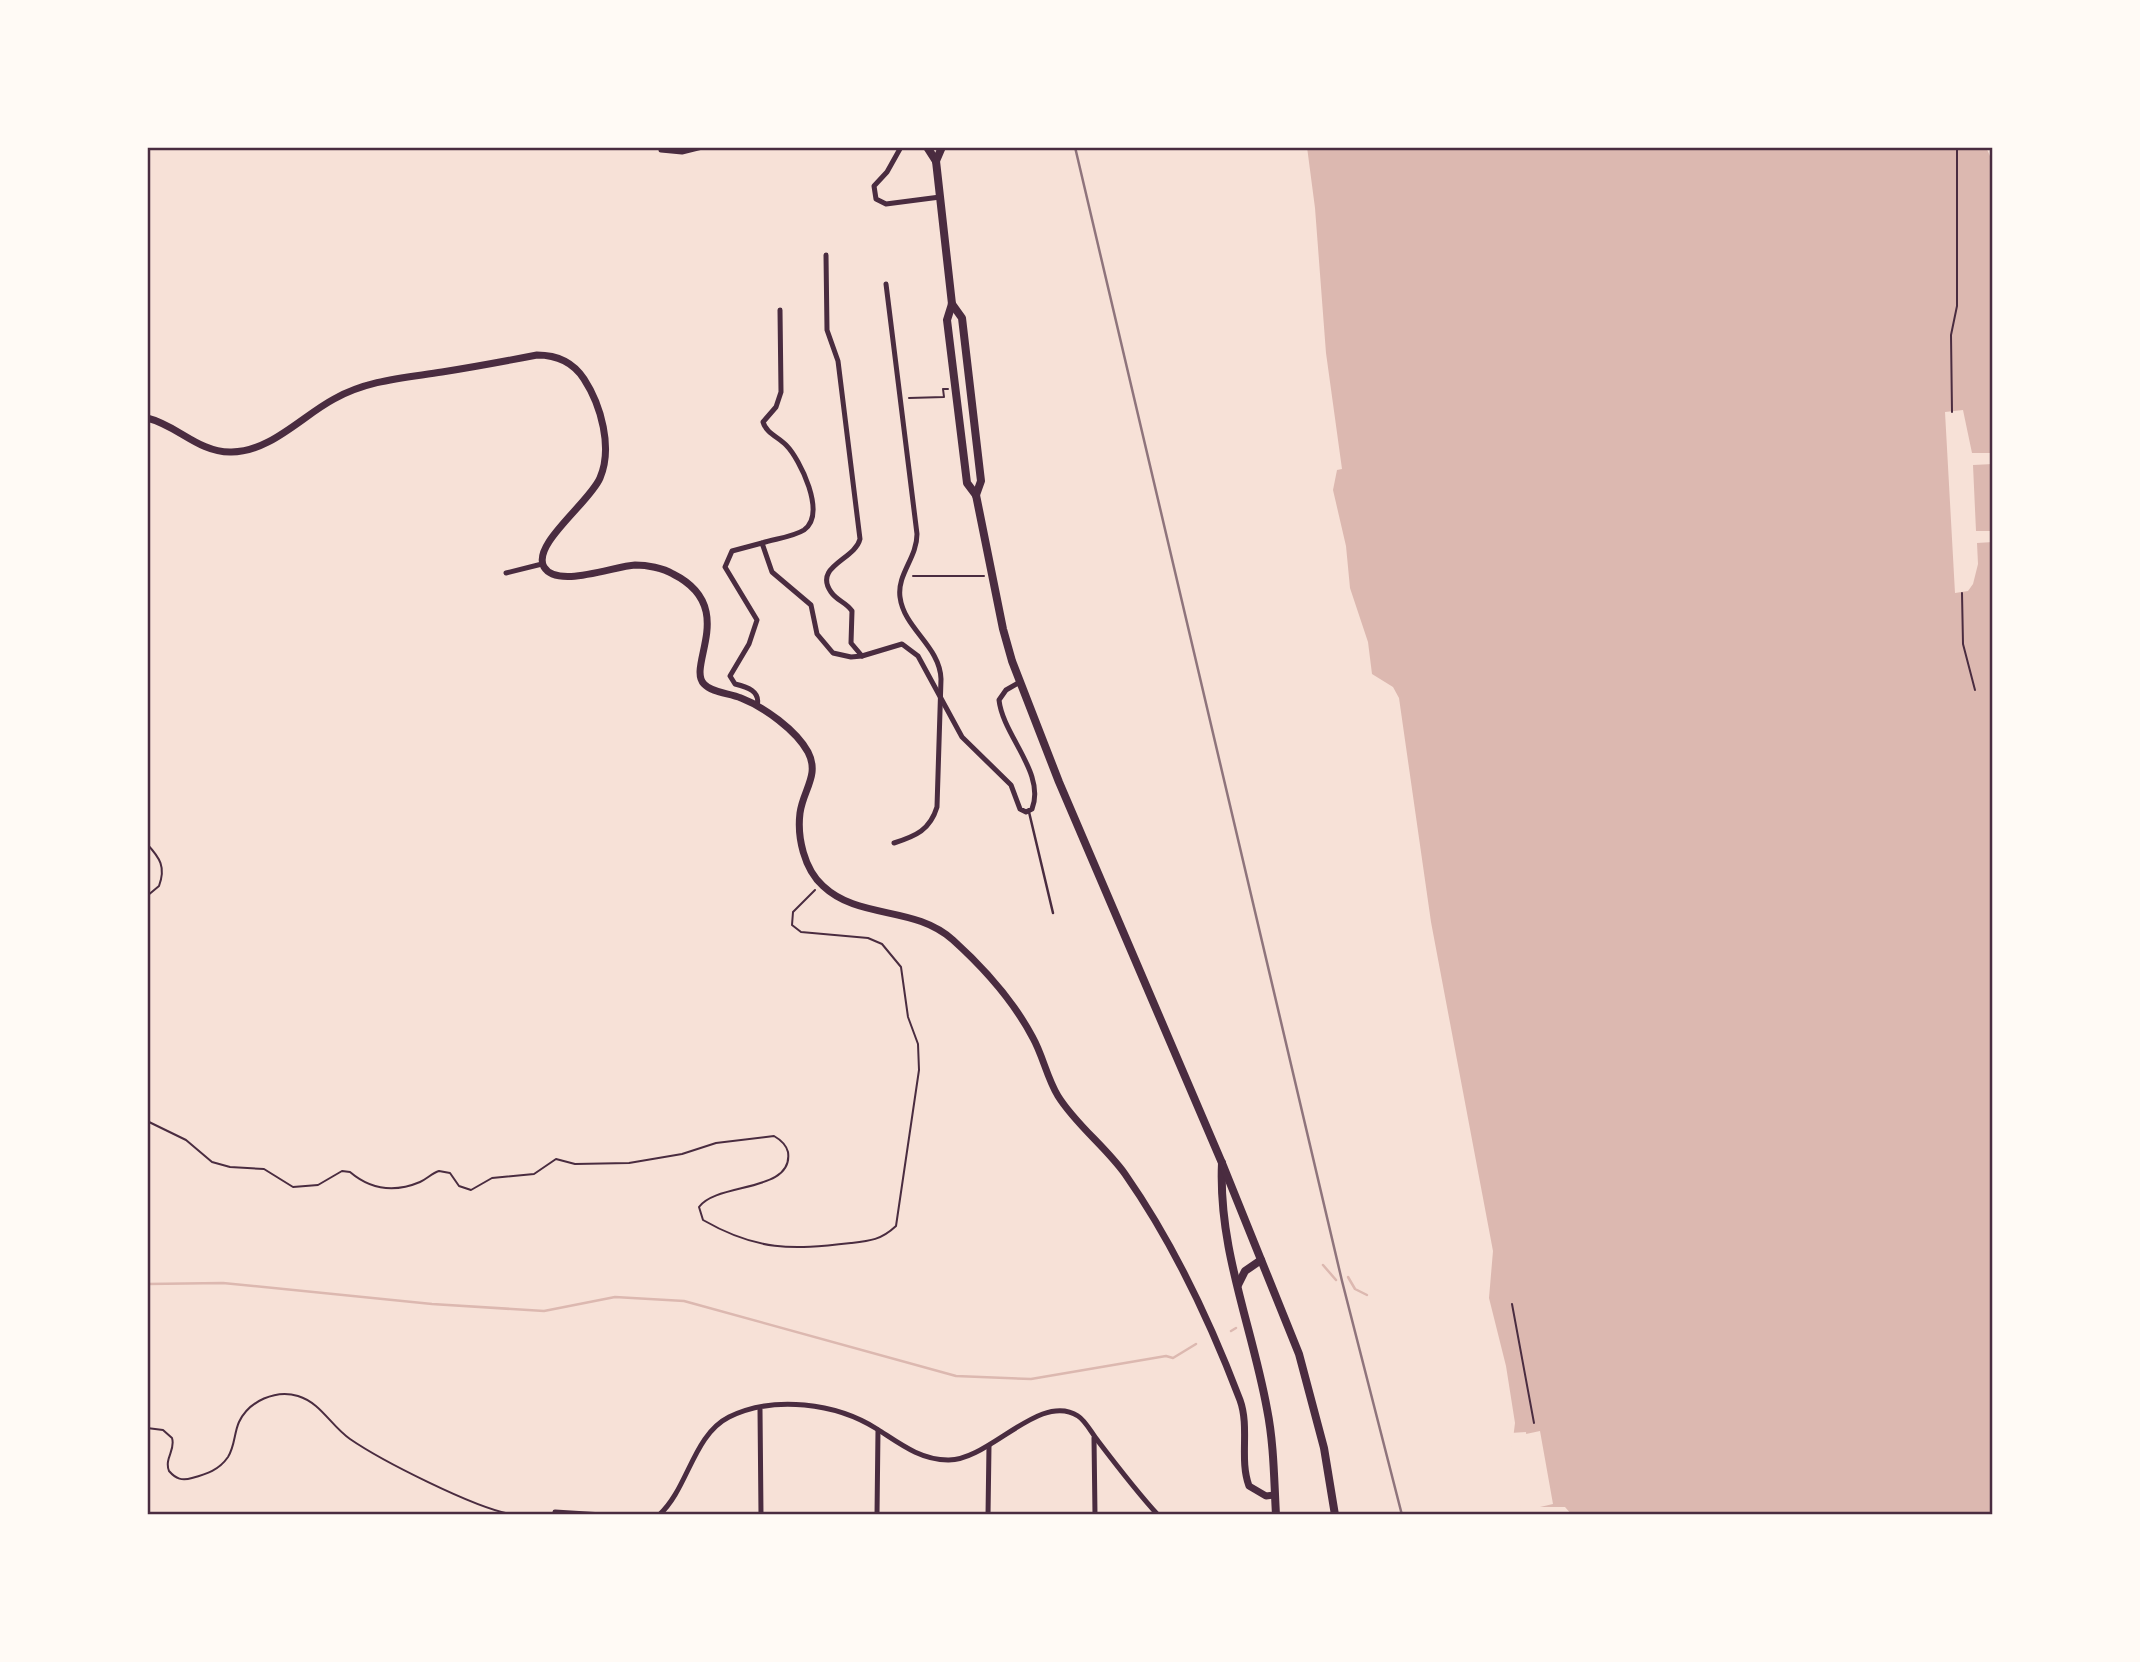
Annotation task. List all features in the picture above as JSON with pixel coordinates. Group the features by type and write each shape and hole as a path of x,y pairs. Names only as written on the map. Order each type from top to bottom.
{"main road":[{"path":"927,147 936,162 952,304 947,320 967,482 976,495 1003,629 1020,682 1069,806 1222,1163 1299,1354 1324,1447 1335,1515"},
{"path":"936,162 942,147"},
{"path":"952,304 962,318 981,481 976,495"},
{"path":"147,418 166,424 206,447 219,451 243,451 279,434 331,400 370,383 537,355 560,358 571,364 587,384 601,421 606,453 595,488 550,538 542,552 542,564 551,574 564,577 635,565 655,568 677,575 696,592 707,616 707,643 698,667 701,681 708,688 757,706 800,741 812,764 811,781 800,813 800,836 803,850 821,885 848,903 912,917 940,929 984,970 1014,1008 1035,1040 1059,1097 1124,1172 1173,1249 1244,1413 1249,1486 1266,1496 1275,1495"},
{"path":"1222,1163 1220,1195 1228,1252 1267,1410 1276,1515"},
{"path":"1237,1288 1245,1271 1261,1260"}],"street":[{"path":"661,150 682,152 702,147"},
{"path":"901,147 887,172 874,186 876,199 886,204 940,197"},
{"path":"826,255 827,330 838,361 860,535 856,550 835,563 827,581 831,592 852,611 851,643 862,656"},
{"path":"887,284 917,534 916,551 903,576 900,598 908,617 938,660 941,702 937,807 932,821 921,832 894,843"},
{"path":"757,706 756,694 751,689 735,684 730,673 749,644 757,620 724,567 732,551 805,530 810,524 812,509 808,483 797,459 785,444 766,430 763,422 776,407 781,393 780,310"},
{"path":"762,543 772,572 811,605 817,634 828,649 845,657 862,656 892,645 906,645 918,656 962,737 1011,785 1020,809 1029,812 1036,801 1036,790 999,704 1001,695 1020,682"},
{"path":"506,573 542,564"},
{"path":"661,1515 718,1425 732,1416 786,1406 829,1408 878,1430 909,1450 949,1460 971,1456 1035,1417 1057,1411 1078,1416 1158,1515"},
{"path":"760,1409 761,1515"},
{"path":"877,1515 878,1430"},
{"path":"1094,1436 1095,1515"},
{"path":"988,1515 989,1446"},
{"path":"555,1512 603,1515"}],"lane":[{"path":"1029,812 1054,913"}],"path":[{"path":"1952,412 1951,335 1957,306 1957,147"},
{"path":"901,398 942,397 943,389 956,388"},
{"path":"903,576 992,576"},
{"path":"1962,593 1963,644 1975,690"},
{"path":"147,844 160,857 163,867 159,886 147,896"},
{"path":"147,1121 186,1140 212,1162 224,1166 264,1169 281,1182 306,1188 318,1185 342,1171 350,1172 357,1180 372,1186 397,1188 421,1181 439,1171 450,1173 459,1186 471,1190 492,1178 534,1174 556,1159 575,1164 629,1163 682,1154 716,1143 774,1136 786,1147 788,1157 783,1170 758,1186 712,1196 699,1207 702,1220 731,1234 784,1248 812,1249 873,1241 896,1226 919,1070 918,1044 901,967 882,944 861,937 801,932 792,925 793,912 821,885"},
{"path":"1512,1304 1534,1423"},
{"path":"147,1428 163,1430 172,1438 173,1447 167,1466 174,1476 188,1479 215,1471 229,1456 239,1423 252,1405 272,1395 294,1394 320,1408 333,1424 369,1450 472,1501 512,1514 555,1512"}],"shaded area":[{"path":"1307,147 1986,147 1993,163 1993,1515 1529,1515 1513,1439 1515,1423 1506,1366 1489,1298 1493,1251 1431,922 1399,698 1393,687 1372,674 1368,642 1350,588 1346,546 1333,490 1337,470 1342,469 1326,353 1315,208"}],"pier":[{"path":"1963,410 1972,453 1993,453 1993,464 1973,465 1976,531 1993,531 1993,542 1977,543 1978,564 1973,584 1968,591 1955,593 1945,412"},
{"path":"1540,1431 1553,1504 1540,1507 1565,1507 1572,1515 1527,1515 1521,1511 1510,1433"}],"waterway":[{"path":"1323,1265 1336,1280"},
{"path":"1348,1277 1355,1289 1367,1295"},
{"path":"147,1284 223,1283 432,1304 544,1311 615,1297 684,1301 956,1376 1031,1379 1166,1356 1173,1358 1196,1344"},
{"path":"1231,1331 1236,1328"}],"railway":[{"path":"1075,147 1342,1281 1402,1515"}]}
